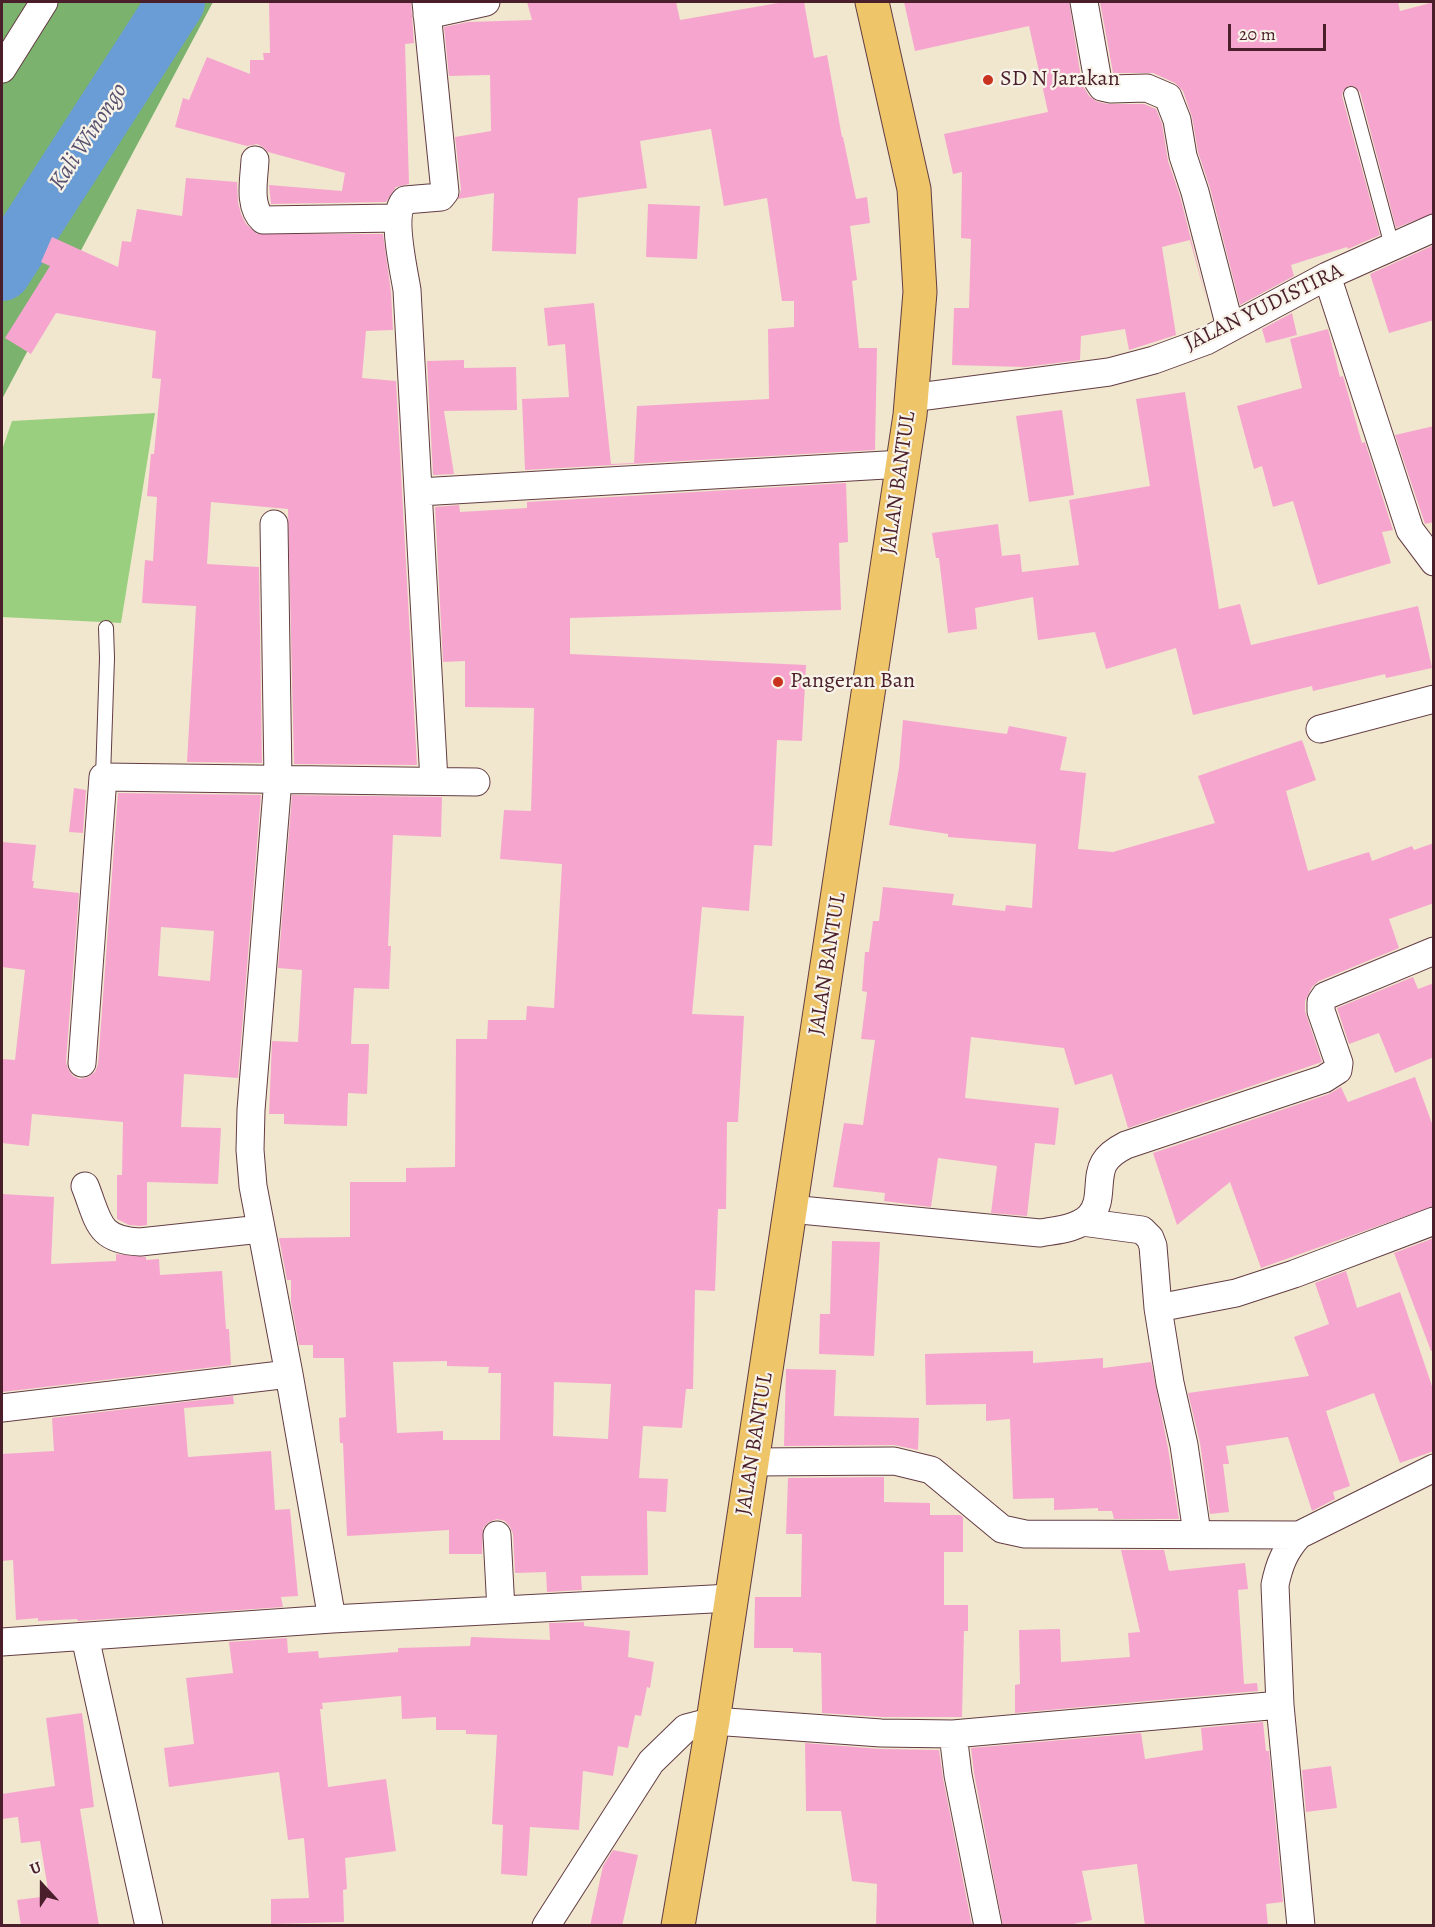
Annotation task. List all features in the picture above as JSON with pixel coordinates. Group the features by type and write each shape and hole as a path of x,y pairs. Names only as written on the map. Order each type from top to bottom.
{"main road":[{"name":"JALAN BANTUL","path":"678,1926 713,1721 903,464 911,398 920,292 914,189 872,2"}],"street":[{"path":"2,69 44,2"},
{"path":"434,781 407,290 398,218 405,200 441,197 445,192 426,8 486,2"},
{"path":"1084,2 1098,81 1102,87 1147,88 1168,97 1230,327"},
{"path":"255,160 253,206 257,215 263,220 398,218"},
{"name":"JALAN YUDISTIRA","path":"911,398 1109,372 1154,360 1206,341 1327,276 1434,228"},
{"path":"1327,276 1410,530 1434,562"},
{"path":"418,492 903,464"},
{"path":"274,524 278,779 251,1110 253,1186 332,1619"},
{"path":"1320,729 1434,699"},
{"path":"82,1063 103,777 476,782"},
{"path":"790,1209 1040,1233 1082,1222 1096,1208 1104,1163 1113,1152 1126,1145 1330,1075 1338,1070 1339,1063 1322,1017 1321,1002 1325,996 1434,951"},
{"path":"85,1186 99,1222 109,1236 123,1241 140,1242 261,1229"},
{"path":"1158,1308 1236,1293 1294,1274 1434,1221"},
{"path":"1082,1222 1142,1230 1150,1238 1153,1246 1158,1308 1170,1383 1184,1445 1197,1533"},
{"path":"2,1408 289,1374"},
{"path":"752,1462 894,1461 908,1463 931,1470 992,1522 1013,1533 1299,1535"},
{"path":"1301,1926 1280,1705 1275,1585 1278,1568 1284,1554 1299,1535 1434,1468"},
{"path":"497,1535 501,1610"},
{"path":"2,1642 332,1619 731,1598"},
{"path":"85,1637 149,1926"},
{"path":"546,1926 651,1762 686,1728 713,1721 881,1733 953,1734 1280,1705"},
{"path":"953,1734 958,1775 988,1926"}],"lane":[{"path":"1351,94 1392,246"},
{"path":"103,777 106,628"}],"green space":[{"path":"2,2 213,2 2,399"},
{"path":"155,413 121,623 2,617 2,450 12,421"}],"building":[{"path":"269,2 411,2 414,43 405,44 409,184 396,187 386,202 271,204 269,185 342,191 345,173 268,152 257,144 247,146 175,127 183,98 189,100 207,57 250,74 250,60 264,60 263,53 270,53"},
{"path":"527,2 676,2 680,20 784,2 804,2 814,58 827,55 856,199 867,197 870,223 850,226 857,280 852,281 859,348 877,348 875,450 525,470 522,399 569,397 565,344 548,346 544,308 594,303 611,464 634,463 637,406 769,399 768,329 794,327 794,301 782,301 767,198 724,206 711,129 640,141 647,188 578,198 576,254 492,251 494,193 458,199 461,190 455,137 491,131 490,75 449,76 444,27 468,22 532,20"},
{"path":"904,2 1069,2 1082,84 1089,96 1098,102 1108,104 1144,104 1156,109 1162,124 1168,161 1180,196 1208,306 1190,240 1162,247 1176,335 1129,350 1125,329 1081,336 1080,360 1025,367 952,365 954,308 969,308 971,239 961,238 962,172 953,174 944,134 1048,112 1029,26 915,51"},
{"path":"1100,2 1398,2 1400,11 1434,2 1434,213 1396,228 1360,92 1354,86 1348,86 1342,96 1380,235 1348,249 1347,247 1291,265 1294,276 1240,305 1210,188 1198,152 1192,117 1183,91 1175,83 1153,73 1113,73"},
{"path":"186,178 237,182 241,214 246,224 257,234 383,234 391,292 393,330 366,331 362,378 396,381 417,765 294,764 288,509 211,502 207,564 259,567 262,763 187,762 196,606 142,603 145,560 153,561 157,497 147,496 151,454 154,454 161,379 152,378 156,331 56,313 31,354 5,338 50,266 41,262 52,237 118,267 122,241 131,242 137,209 182,216"},
{"path":"648,204 700,206 697,259 646,257"},
{"path":"1434,245 1434,320 1389,333 1370,274"},
{"path":"1292,313 1297,335 1266,343 1262,329"},
{"path":"1328,329 1340,377 1343,376 1362,443 1365,442 1393,530 1382,532 1391,563 1318,585 1293,501 1273,507 1262,466 1254,469 1237,406 1302,388 1290,339"},
{"path":"464,360 464,368 516,367 517,410 444,411 454,474 433,475 427,361"},
{"path":"1185,392 1219,609 1240,604 1251,645 1418,606 1432,668 1386,678 1385,674 1313,691 1312,686 1193,715 1176,648 1106,669 1095,632 1038,640 1033,597 975,608 977,629 948,633 939,558 936,558 932,533 998,524 1002,556 1020,554 1022,572 1079,565 1069,500 1150,486 1136,399"},
{"path":"1062,410 1074,495 1029,502 1016,416"},
{"path":"1434,426 1434,522 1425,524 1395,435"},
{"path":"846,483 848,542 839,543 841,610 570,618 570,654 806,665 802,741 777,740 772,846 754,845 749,911 702,907 692,1014 744,1016 738,1122 727,1122 726,1209 718,1209 715,1291 695,1290 693,1389 686,1389 682,1428 643,1426 639,1478 668,1479 666,1512 647,1511 648,1575 581,1576 582,1590 547,1592 546,1572 515,1573 513,1534 505,1521 497,1519 489,1522 483,1528 482,1554 449,1554 449,1530 347,1536 343,1443 340,1443 339,1418 346,1417 344,1358 313,1358 313,1345 299,1345 291,1302 291,1280 287,1280 279,1238 350,1237 350,1182 406,1182 406,1168 455,1167 456,1039 487,1039 488,1020 526,1020 527,1006 554,1008 562,864 500,859 504,810 531,811 534,708 465,707 465,661 443,662 435,507 459,505 460,512 527,508 527,502","holes":["447,1361 447,1366 489,1367 488,1373 501,1373 500,1440 443,1440 443,1431 397,1433 393,1362","554,1382 611,1384 608,1439 553,1436"]},
{"path":"903,720 1007,734 1009,726 1067,737 1060,770 1086,773 1078,849 1113,852 1215,823 1198,776 1302,740 1316,780 1286,791 1308,871 1369,852 1372,861 1412,846 1414,850 1434,843 1434,903 1389,919 1399,948 1319,981 1312,987 1305,1001 1305,1011 1322,1062 1128,1128 1112,1074 1075,1085 1064,1048 971,1037 965,1098 1059,1108 1055,1145 1035,1143 1027,1216 991,1213 997,1166 938,1158 931,1207 884,1201 885,1193 833,1187 844,1123 863,1125 875,1040 861,1039 867,992 862,991 865,952 869,952 873,921 879,921 883,887 954,894 952,905 1005,911 1006,905 1032,908 1036,844 948,837 948,834 889,825 899,768"},
{"path":"74,788 86,790 83,833 69,832"},
{"path":"118,793 261,795 238,1078 184,1074 181,1127 221,1128 218,1184 147,1182 147,1225 129,1225 117,1219 117,1175 122,1175 123,1122 32,1114 29,1146 2,1143 2,1059 15,1060 25,970 2,967 2,842 36,845 33,888 79,893 66,1062 73,1076 80,1079 95,1072 98,1064","holes":["161,927 214,931 210,981 158,976"]},
{"path":"292,795 442,797 441,837 393,835 388,946 391,946 389,989 354,988 351,1044 369,1044 367,1094 348,1093 347,1126 284,1124 284,1114 269,1114 272,1041 298,1042 302,970 278,968"},
{"path":"1413,977 1418,989 1434,983 1434,1057 1395,1073 1379,1033 1349,1044 1337,1008"},
{"path":"1415,1077 1434,1129 1434,1206 1261,1268 1230,1182 1177,1225 1153,1153 1329,1094 1341,1087 1348,1102"},
{"path":"2,1194 54,1197 51,1264 116,1261 116,1254 146,1257 146,1260 159,1259 160,1275 222,1271 231,1365 2,1392"},
{"path":"1434,1238 1434,1351 1431,1351 1394,1253"},
{"path":"832,1241 880,1242 874,1356 819,1354 820,1314 830,1314"},
{"path":"1346,1271 1357,1308 1400,1292 1434,1392 1434,1451 1400,1463 1374,1393 1326,1411 1350,1486 1333,1492 1335,1499 1312,1511 1288,1437 1226,1446 1229,1464 1223,1464 1229,1512 1210,1514 1200,1443 1188,1393 1309,1376 1294,1337 1329,1324 1315,1283"},
{"path":"1033,1351 1033,1363 1103,1358 1103,1368 1151,1362 1179,1519 1114,1519 1112,1511 1098,1511 1098,1508 1054,1510 1054,1498 1013,1499 1010,1419 986,1421 986,1404 926,1405 925,1354"},
{"path":"786,1369 836,1370 834,1416 919,1418 918,1450 894,1445 784,1446"},
{"path":"233,1396 234,1404 184,1408 188,1457 271,1451 275,1510 290,1509 298,1596 281,1597 283,1607 78,1621 77,1619 38,1621 38,1618 16,1620 13,1560 2,1561 2,1454 54,1451 52,1418"},
{"path":"884,1477 884,1502 930,1503 930,1515 960,1515 963,1517 963,1552 944,1552 944,1605 968,1605 968,1631 964,1631 962,1717 882,1717 822,1713 821,1653 793,1652 793,1648 754,1648 755,1597 801,1597 802,1534 786,1534 788,1478"},
{"path":"1121,1550 1164,1550 1169,1571 1245,1563 1248,1589 1238,1590 1244,1684 1257,1683 1258,1691 1015,1713 1015,1685 1020,1684 1019,1630 1060,1629 1061,1662 1130,1657 1128,1633 1140,1632"},
{"path":"584,1622 584,1626 630,1631 628,1657 654,1662 650,1688 647,1687 641,1716 635,1715 628,1748 618,1746 613,1776 583,1771 579,1830 530,1827 527,1876 501,1874 503,1825 492,1824 497,1735 466,1734 466,1730 436,1730 436,1717 402,1719 401,1696 322,1703 323,1709 320,1709 328,1787 386,1779 396,1851 345,1858 347,1889 343,1890 344,1922 271,1924 271,1899 309,1898 304,1838 288,1840 279,1772 169,1787 164,1748 194,1744 186,1678 233,1673 229,1642 287,1638 288,1653 318,1651 319,1658 398,1652 398,1648 470,1646 471,1637 550,1640 549,1623"},
{"path":"82,1713 94,1807 80,1809 99,1926 21,1926 17,1900 49,1896 40,1841 21,1843 18,1817 2,1819 2,1794 55,1786 46,1718"},
{"path":"1263,1722 1266,1751 1269,1751 1283,1902 1266,1904 1268,1926 1145,1926 1137,1864 1082,1871 1092,1920 1064,1926 1003,1926 971,1748 1141,1733 1145,1759 1203,1750 1201,1728"},
{"path":"805,1743 880,1749 939,1750 972,1926 876,1926 877,1884 852,1881 841,1811 806,1811"},
{"path":"1331,1766 1337,1808 1306,1812 1302,1770"},
{"path":"613,1850 638,1855 622,1926 590,1926 603,1866"}],"waterway":[{"name":"Kali Winongo","path":"2,272 176,2"}],"place":[{"name":"SD N Jarakan","path":"988,80"},
{"name":"Pangeran Ban","path":"778,682"}]}
